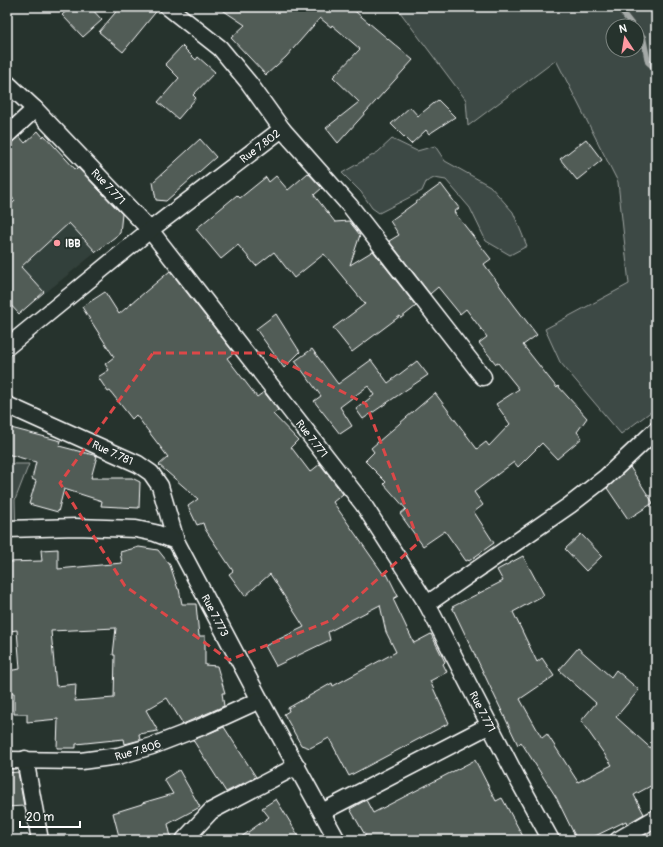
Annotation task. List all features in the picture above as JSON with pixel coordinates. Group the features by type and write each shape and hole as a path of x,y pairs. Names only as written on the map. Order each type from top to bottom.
{"street":[{"path":"168,7 220,48 249,83 282,129"},
{"name":"Rue 7.771","path":"7,82 35,109 150,230 363,504 428,604 551,840"},
{"path":"7,135 35,109"},
{"name":"Rue 7.802","path":"7,347 150,230 282,129 350,206 483,377"},
{"name":"Rue 7.781","path":"7,405 138,464 151,473 160,486 176,541"},
{"path":"428,604 570,505 606,477 656,430"},
{"path":"7,529 76,527 136,529 155,533 176,541"},
{"name":"Rue 7.773","path":"176,541 260,700 337,840"},
{"name":"Rue 7.806","path":"7,760 81,762 118,756 152,746 201,728 260,700"},
{"path":"322,812 490,725"},
{"path":"25,760 40,840"},
{"path":"184,840 211,811 297,766"},
{"path":"618,840 656,818"}],"highlighted area":[{"path":"153,353 267,353 366,404 419,542 332,620 229,660 125,586 60,483"}],"shaded area":[{"path":"388,7 646,7 656,19 656,408 621,434 560,362 545,329 629,284 618,182 556,60 468,126 466,100 400,12"},
{"path":"392,139 417,151 435,146 445,161 490,186 513,212 527,246 510,255 486,241 470,208 446,180 434,178 426,182 422,191 379,213 372,208 361,192 342,173 378,152"},
{"name":"IBB","path":"79,168 122,214 120,233 19,314 7,234"},
{"path":"7,464 29,464 15,500 16,536 7,538"}],"building":[{"path":"71,7 90,7 102,20 83,37 62,15"},
{"path":"120,7 159,8 123,52 99,32"},
{"path":"218,7 350,7 413,60 338,143 326,128 359,102 333,77 360,49 332,25 331,27 320,18 286,57 266,75 231,38 245,25"},
{"path":"182,46 196,60 198,57 215,72 193,95 196,98 178,119 158,102 179,78 165,64"},
{"path":"438,100 455,117 429,134 426,130 411,144 391,124 410,107 418,116"},
{"name":"IBB","path":"38,131 43,137 44,135 76,170 78,168 122,214 120,233 96,252 69,223 21,267 44,292 19,314 7,301 7,208 15,201 7,192 7,146 19,136 25,143"},
{"path":"200,139 216,157 166,201 156,200 153,182"},
{"path":"586,139 602,160 577,180 560,159"},
{"path":"308,173 322,188 314,195 335,222 349,221 360,235 350,265 373,251 416,306 401,318 400,316 352,352 333,328 365,304 324,254 294,278 274,252 256,266 238,245 221,259 196,229 237,195 240,198 266,177 269,182 276,176 288,190"},
{"path":"441,184 459,208 454,212 491,259 484,264 537,335 523,345 557,388 558,386 587,418 577,432 582,438 557,459 542,443 518,467 514,462 474,492 483,505 474,512 494,543 469,561 466,561 445,531 423,546 400,514 406,509 384,484 386,482 365,461 374,452 371,448 435,393 477,449 486,442 489,446 510,424 496,404 519,389 498,363 496,364 479,343 487,337 466,309 460,314 438,287 430,294 389,241 399,235 390,221"},
{"path":"170,271 234,353 227,358 257,397 264,392 278,410 273,414 298,440 291,447 310,472 320,464 343,494 333,502 384,575 387,574 398,596 393,599 414,643 431,634 445,662 443,664 447,672 430,681 449,723 349,776 329,738 310,748 301,745 284,714 289,711 288,708 332,683 333,686 396,652 386,632 380,605 328,632 330,640 276,666 265,646 304,627 270,574 245,596 229,574 233,571 205,529 203,523 197,525 188,506 198,499 159,465 168,457 136,415 132,419 110,391 108,392 98,377 109,370 105,364 114,357 82,307 105,292 119,314"},
{"path":"276,314 300,352 284,368 256,329"},
{"path":"312,349 338,384 371,360 388,383 417,361 428,375 363,419 356,409 374,395 368,386 340,407 352,426 340,434 314,401 321,396 295,361"},
{"path":"7,427 61,441 59,446 97,456 91,478 132,478 140,482 139,508 101,506 102,501 64,489 58,512 29,504 36,481 32,479 36,462 7,454"},
{"path":"630,467 653,503 628,519 607,488"},
{"path":"581,534 602,556 586,571 565,549"},
{"path":"139,547 158,550 170,565 179,589 182,604 196,604 199,636 205,636 205,665 217,666 225,693 222,693 224,706 183,724 167,698 146,710 158,731 139,734 140,740 125,744 124,739 76,744 76,748 57,748 58,719 27,722 27,714 14,714 14,693 7,694 7,671 20,669 17,630 10,631 9,596 7,596 7,562 42,561 41,550 58,549 58,569 122,563 120,552","holes":["116,628 113,655 115,655 114,698 75,701 76,684 56,686 51,631"]},
{"path":"523,556 544,595 513,612 537,662 542,658 554,676 520,699 542,738 547,734 578,782 612,765 581,721 596,703 559,670 578,648 611,677 616,670 639,690 616,717 656,753 656,783 634,795 644,814 627,824 626,821 587,840 577,840 556,797 521,742 518,745 452,607 503,581 497,570"},
{"path":"224,727 256,777 226,792 193,740"},
{"path":"475,760 496,801 502,798 525,840 368,840 350,809 366,800 373,813"},
{"path":"179,770 200,807 168,824 171,837 158,840 120,840 113,813 173,794 164,779"},
{"path":"18,772 24,806 7,807 7,773"},
{"path":"276,799 301,840 237,840 269,817 262,808"}],"waterway":[{"path":"618,7 627,18"},
{"path":"645,47 648,62 656,69"},
{"path":"654,377 656,371"}],"place":[{"name":"IBB","path":"57,243"}]}
